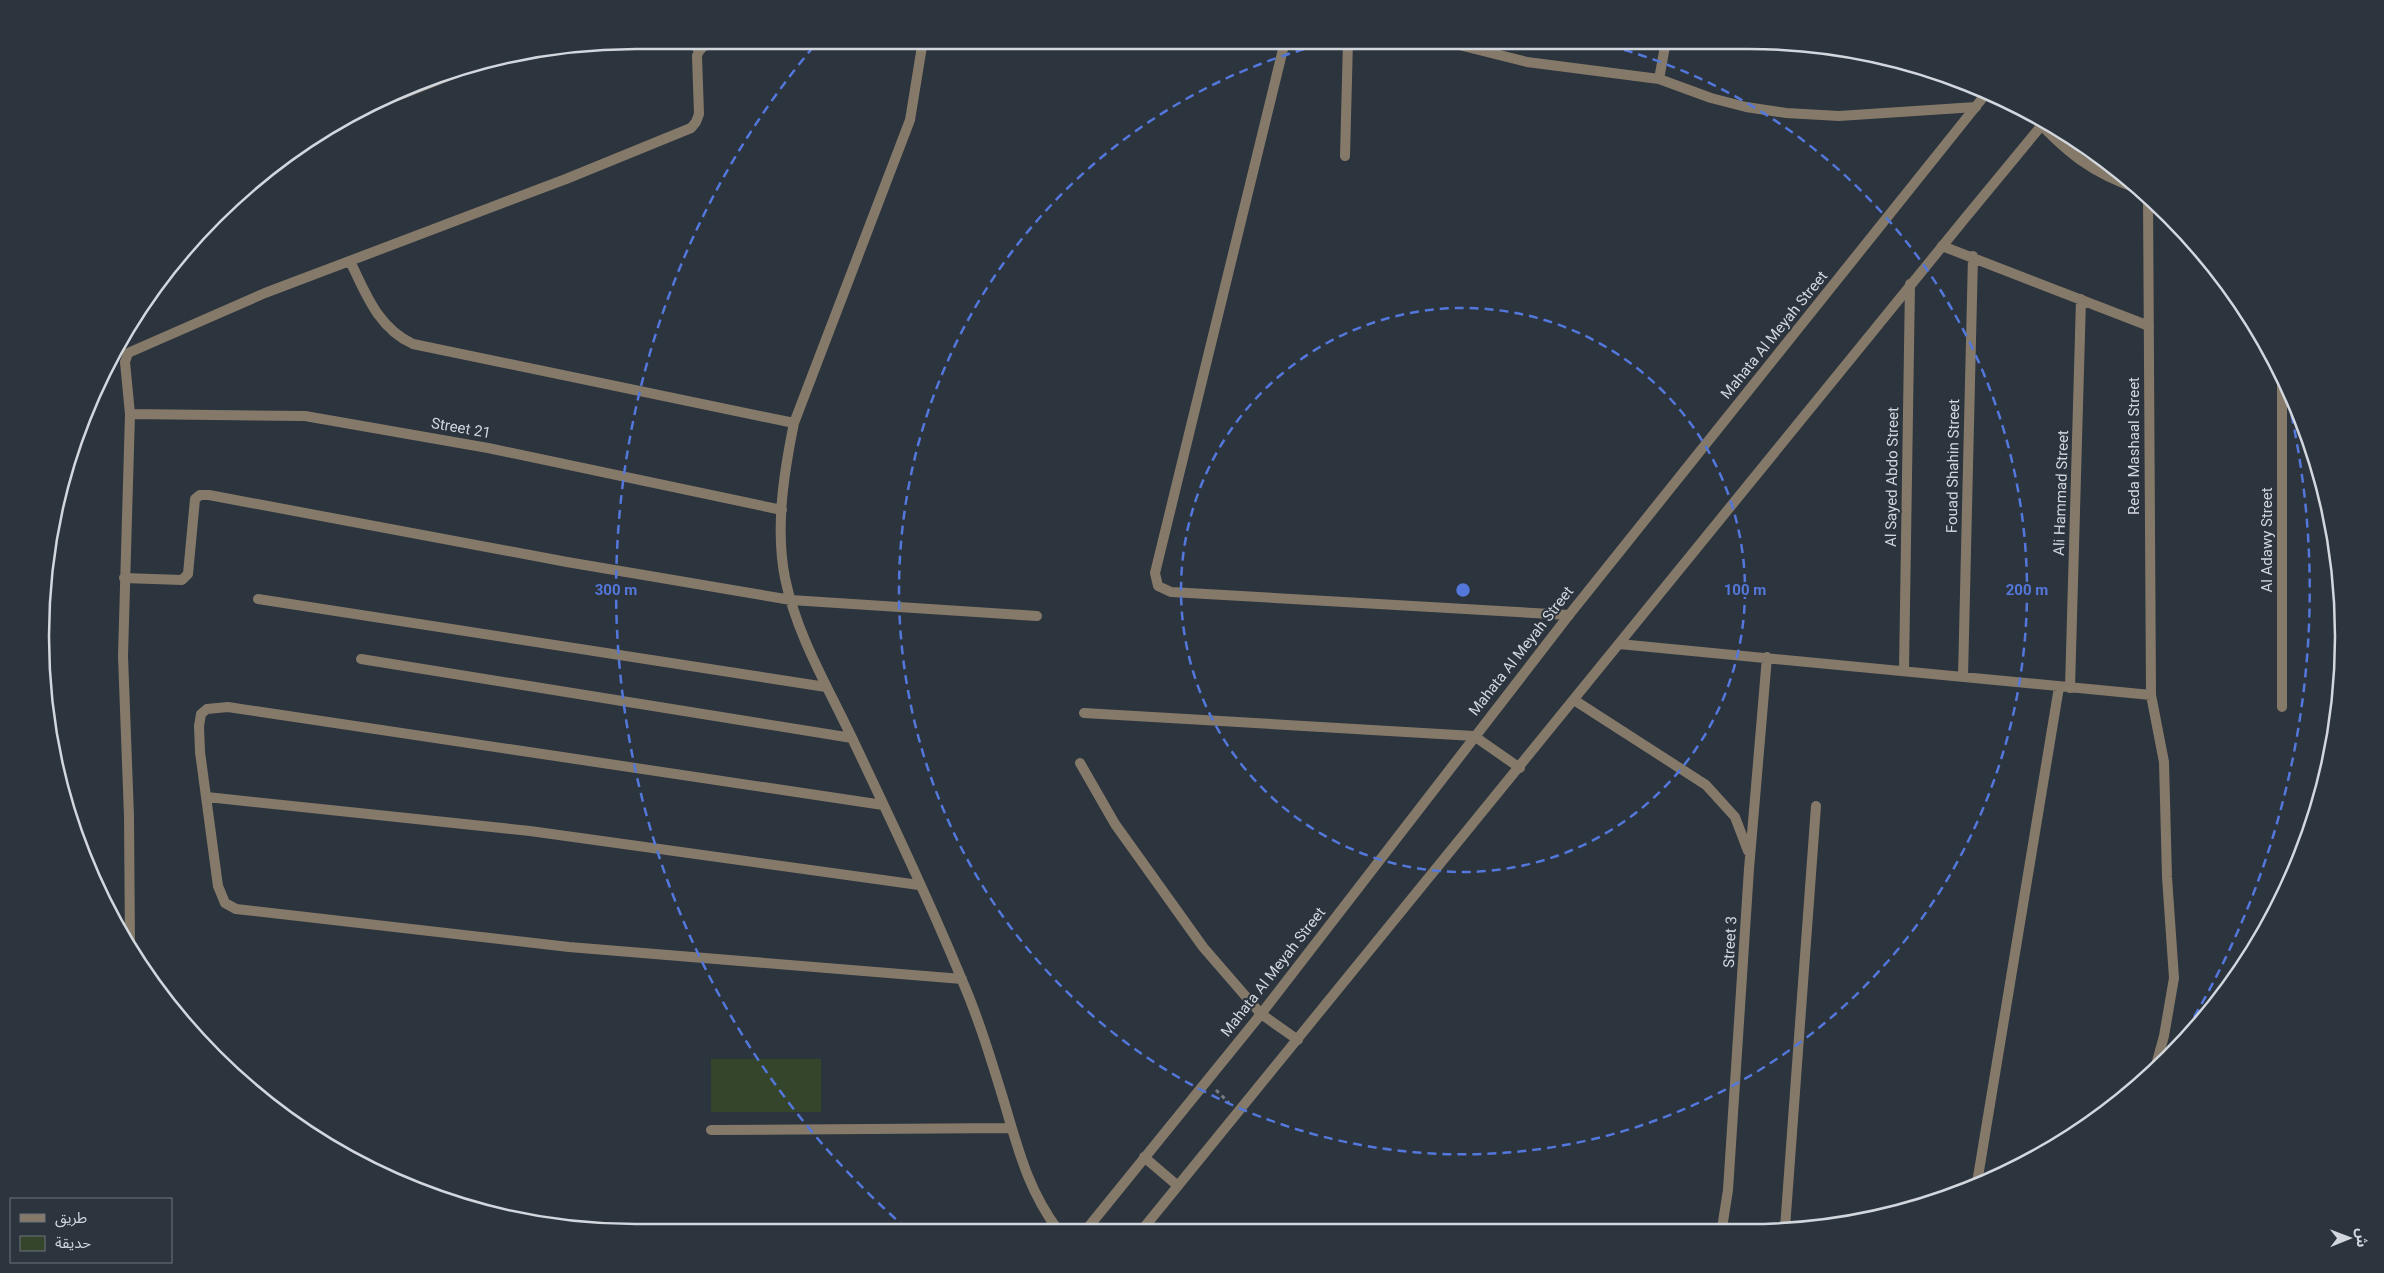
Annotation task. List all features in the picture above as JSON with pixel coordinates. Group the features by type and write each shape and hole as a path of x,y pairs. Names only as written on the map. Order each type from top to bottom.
{"street":[{"path":"922,49 910,120 794,423 786,460 782,510 782,552 791,600 811,658 852,738 962,979 984,1035 1026,1174 1053,1224"},
{"path":"1283,49 1155,573 1158,586 1171,592 1569,615"},
{"path":"1345,156 1348,49"},
{"path":"1475,49 1528,62 1659,79 1711,98 1746,107 1786,113 1838,116 1976,106"},
{"path":"1659,79 1665,49"},
{"path":"130,935 129,816 123,656 130,414 126,362 128,353 265,293 575,176 691,128 699,114 697,64 699,50"},
{"name":"Mahata Al Meyah Street","path":"1091,1224 1261,1014 1569,615 1983,98"},
{"path":"1147,1224 1520,768 1910,284 2040,127"},
{"path":"2053,135 2061,146 2088,166 2119,182"},
{"name":"Reda Mashaal Street","path":"2148,207 2151,695 2164,762 2167,877 2174,978 2164,1036 2158,1056"},
{"path":"1942,246 1973,256 2149,326"},
{"name":"Fouad Shahin Street","path":"1963,676 1973,256"},
{"path":"350,261 373,309 386,327 413,344 794,423"},
{"name":"Al Sayed Abdo Street","path":"1904,670 1910,284"},
{"name":"Ali Hammad Street","path":"2070,688 2081,299"},
{"name":"Al Adawy Street","path":"2282,392 2282,708"},
{"name":"Street 21","path":"130,414 305,416 488,448 782,510"},
{"path":"124,578 182,580 188,574 196,499 200,495 210,495 567,562 791,600 1037,616"},
{"path":"258,599 826,687"},
{"path":"1619,644 2151,695"},
{"name":"Street 3","path":"1722,1224 1730,1161 1749,869 1767,657"},
{"path":"361,659 852,738"},
{"path":"1978,1177 2059,687"},
{"path":"1574,700 1706,785 1735,816 1746,843 1749,869"},
{"path":"883,805 218,707 207,708 201,714 198,726 222,898 230,906 242,910 569,947 962,979"},
{"path":"1084,713 1474,736 1520,768"},
{"path":"1080,763 1115,824 1203,947 1261,1014 1298,1040"},
{"path":"207,798 530,831 920,885"},
{"path":"1785,1223 1816,806"},
{"path":"711,1130 1011,1128"},
{"path":"1144,1157 1178,1186"}],"path":[{"path":"1206,1081 1239,1112"}],"green space":[{"path":"711,1059 821,1059 821,1112 711,1112"}]}
